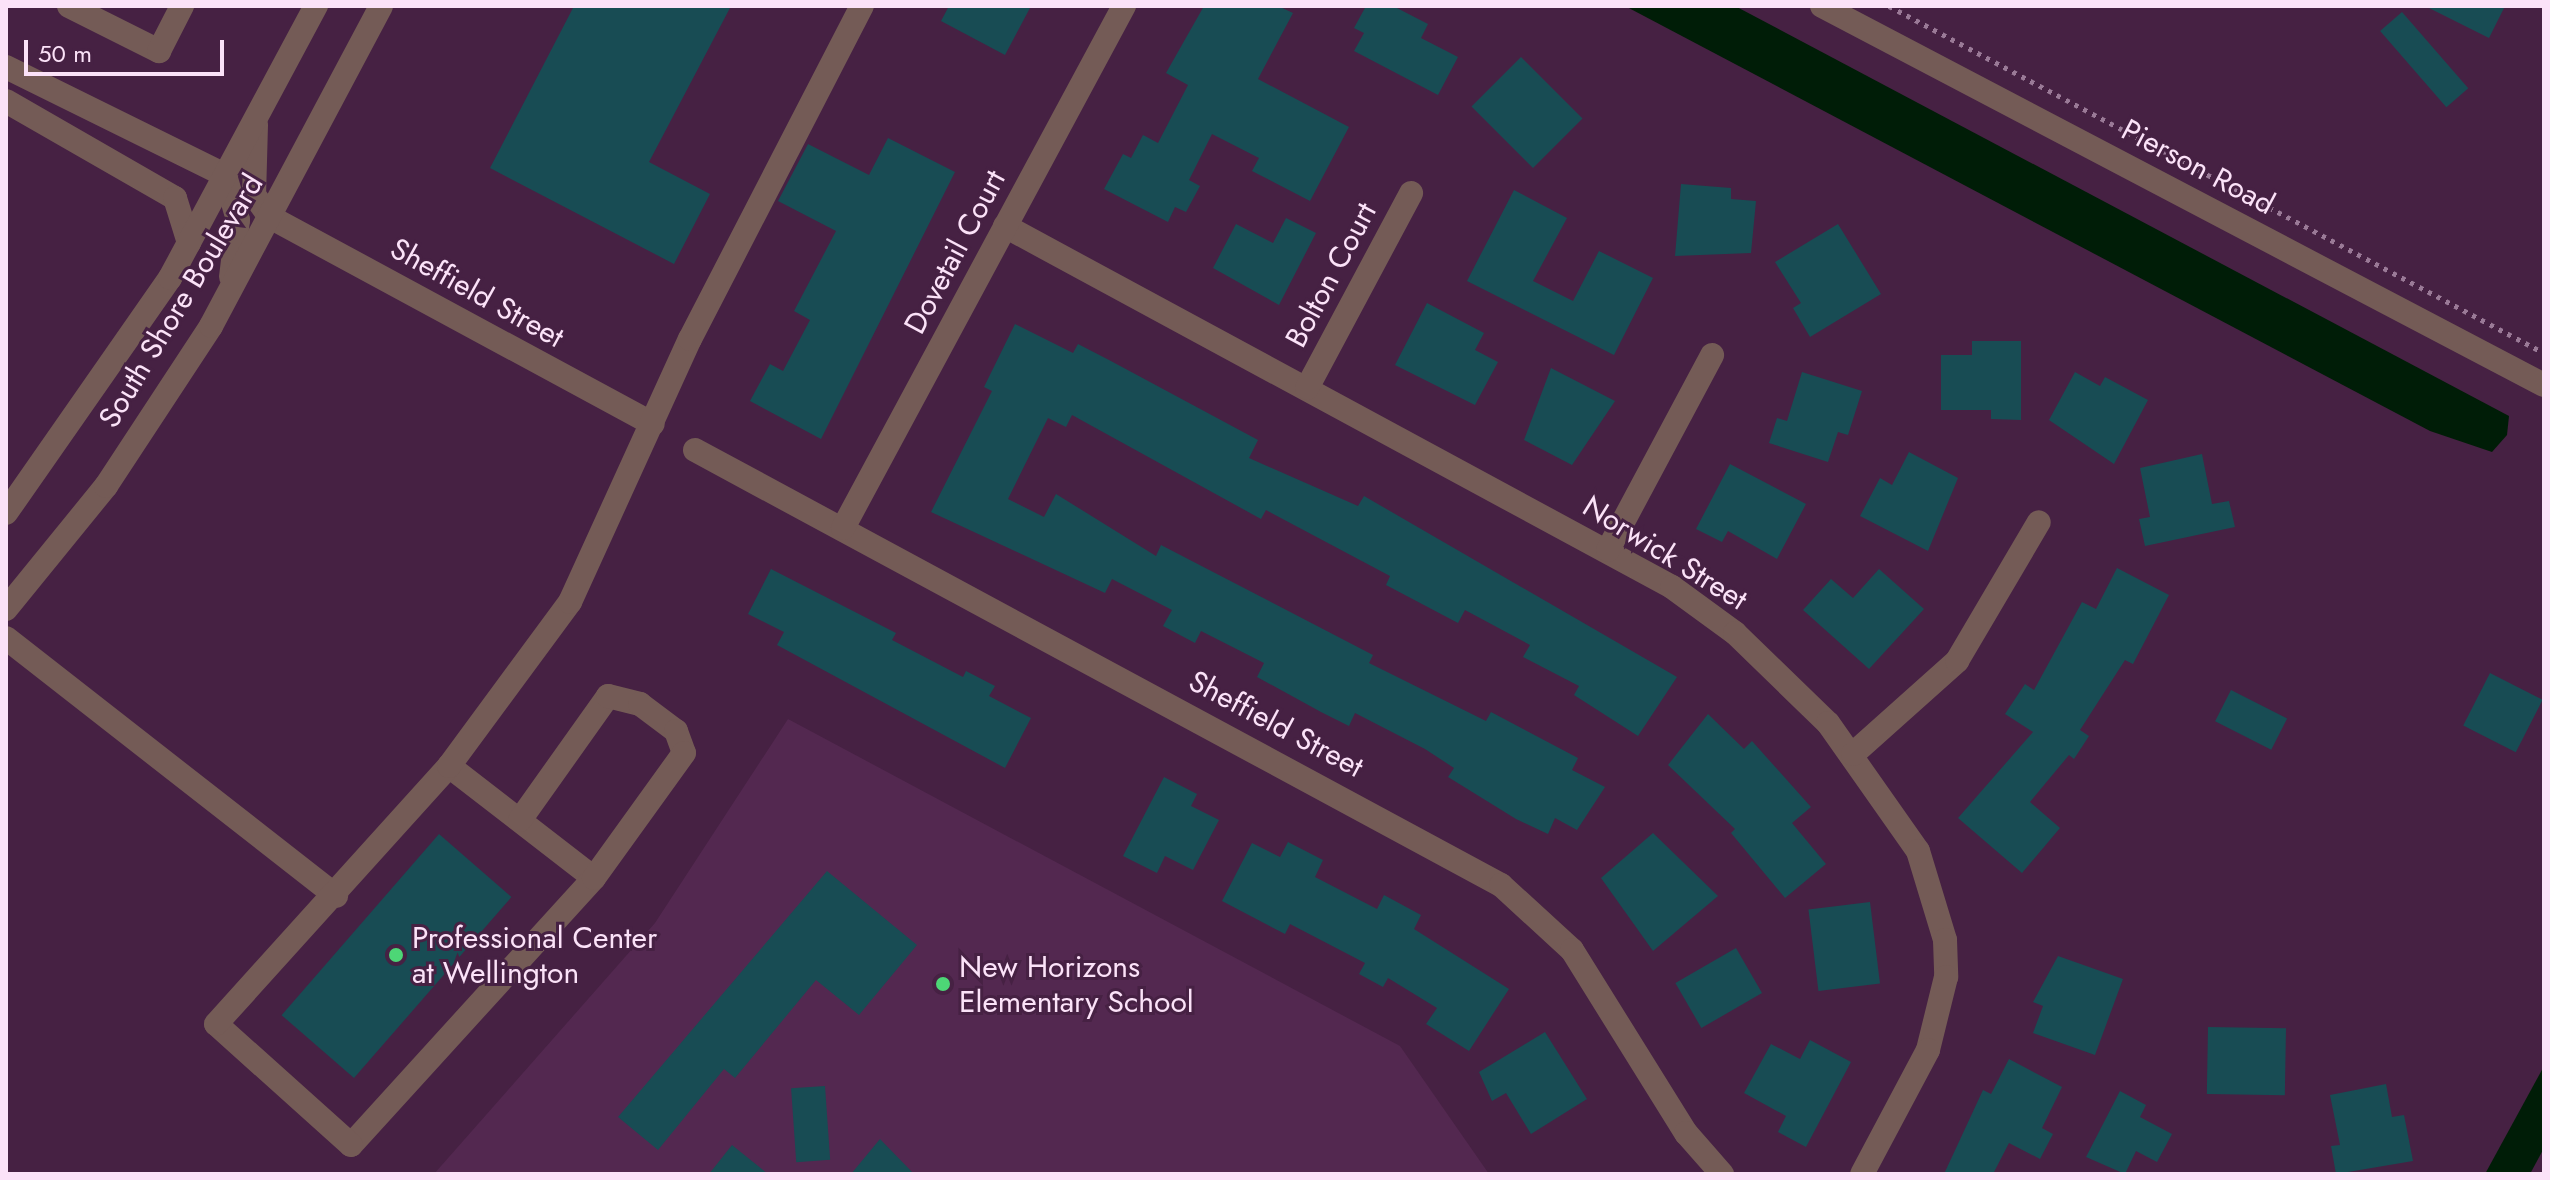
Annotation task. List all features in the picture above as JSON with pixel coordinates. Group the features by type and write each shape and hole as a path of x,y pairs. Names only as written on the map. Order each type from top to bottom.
{"street":[{"path":"69,6 159,51 182,6"},
{"name":"South Shore Boulevard","path":"6,513 113,369 189,243 316,6"},
{"name":"South Shore Boulevard","path":"6,609 106,486 229,292 381,6"},
{"path":"520,820 608,696 640,704 676,731 684,753 594,878 351,1145 216,1024 336,896 449,766 570,602 653,424 862,6"},
{"name":"Dovetail Court","path":"843,528 1124,6"},
{"name":"Pierson Road","path":"1822,6 2544,385"},
{"path":"6,67 225,175 238,220 229,292"},
{"path":"6,101 175,198 189,243"},
{"path":"256,117 252,177 270,217"},
{"name":"Bolton Court","path":"1307,388 1411,193"},
{"name":"Sheffield Street","path":"270,217 653,424"},
{"name":"Norwick Street","path":"1005,226 1608,550 1735,633 1853,754 1918,851 1945,940 1944,990 1928,1050 1862,1174"},
{"path":"1608,550 1712,355"},
{"name":"Sheffield Street","path":"695,450 1501,885 1572,950 1686,1133 1722,1174"},
{"path":"1853,754 1957,661 2039,522"},
{"path":"6,638 336,896"},
{"path":"449,766 594,878"}],"path":[{"path":"1889,6 2544,353"}],"shaded area":[{"path":"1625,6 1735,6 2509,416 2507,435 2492,452 2430,431"},
{"name":"New Horizons Elementary School","path":"788,719 1400,1046 1489,1174 434,1174 655,923"},
{"path":"2544,1066 2544,1148 2530,1174 2485,1174"}],"building":[{"path":"574,6 731,6 649,162 710,194 674,264 490,168"},
{"path":"949,6 1031,6 1005,55 941,21"},
{"path":"1204,6 1278,6 1293,13 1258,79 1349,127 1310,201 1252,171 1259,158 1212,134 1189,180 1200,186 1186,212 1175,207 1168,222 1104,189 1123,154 1131,158 1143,135 1158,143 1188,85 1166,73"},
{"path":"1366,6 1393,6 1428,24 1421,38 1458,57 1438,95 1354,51 1364,33 1354,28"},
{"path":"2425,6 2505,6 2489,38"},
{"path":"2402,12 2468,88 2446,107 2380,31"},
{"path":"1521,57 1583,119 1533,168 1472,106"},
{"path":"888,138 955,172 821,439 750,401 770,364 783,371 810,320 794,311 836,231 778,201 808,144 869,175"},
{"path":"1681,184 1731,188 1731,199 1756,201 1751,253 1675,256"},
{"path":"1514,190 1567,218 1533,281 1573,301 1599,251 1653,278 1614,355 1467,281"},
{"path":"1286,218 1316,233 1279,305 1213,268 1236,224 1273,243"},
{"path":"1838,224 1881,294 1810,337 1793,308 1801,303 1775,262"},
{"path":"1427,303 1484,333 1475,350 1498,362 1475,405 1395,365"},
{"path":"1015,324 1073,353 1078,344 1109,360 1258,440 1249,458 1358,506 1364,496 1677,677 1638,736 1574,695 1579,686 1523,657 1530,645 1465,610 1458,623 1386,585 1390,576 1266,510 1261,519 1072,415 1066,427 1048,418 1008,499 1044,517 1056,494 1156,556 1161,545 1373,655 1369,663 1486,721 1491,712 1578,758 1572,770 1605,787 1577,830 1555,818 1548,834 1516,819 1448,777 1454,768 1425,749 1355,713 1349,726 1321,712 1257,677 1264,663 1201,631 1195,643 1163,626 1172,610 1112,579 1105,593 931,512 992,391 984,387"},
{"path":"1972,341 2021,341 2021,420 1991,419 1991,410 1941,410 1941,355 1972,355"},
{"path":"1551,368 1615,401 1572,465 1524,440"},
{"path":"1802,372 1862,391 1848,435 1838,432 1828,462 1769,443 1777,418 1787,421"},
{"path":"2075,372 2100,386 2105,377 2148,400 2114,464 2049,420"},
{"path":"1909,452 1958,478 1928,551 1860,516 1880,478 1892,485"},
{"path":"2202,454 2212,504 2229,501 2235,527 2145,546 2139,519 2150,517 2140,468"},
{"path":"1730,464 1806,504 1777,559 1728,531 1722,542 1696,529"},
{"path":"2117,568 2169,595 2133,664 2125,660 2080,730 2089,736 2074,759 2069,755 2030,802 2060,828 2022,873 1958,818 2033,732 2005,714 2025,684 2034,690 2082,602 2096,609"},
{"path":"771,569 896,633 892,640 963,677 966,671 995,686 989,696 1031,718 1005,768 777,645 784,632 748,614"},
{"path":"1879,569 1924,609 1869,669 1803,610 1831,579 1853,598"},
{"path":"2490,673 2543,700 2516,752 2463,726"},
{"path":"2231,690 2287,719 2271,750 2215,721"},
{"path":"1708,714 1744,749 1752,741 1811,807 1792,823 1826,864 1785,898 1731,833 1735,829 1668,765"},
{"path":"1164,777 1197,794 1191,806 1219,820 1193,870 1165,856 1157,873 1123,856"},
{"path":"1653,833 1718,896 1653,951 1601,878"},
{"name":"Professional Center at Wellington","path":"439,834 511,897 354,1078 282,1015"},
{"path":"1288,842 1323,860 1315,877 1377,909 1384,895 1421,915 1414,929 1509,989 1469,1051 1426,1024 1437,1008 1388,978 1383,987 1359,974 1365,963 1290,924 1285,934 1222,901 1252,843 1280,857"},
{"path":"827,871 917,945 859,1015 816,980 735,1078 724,1069 658,1150 618,1117"},
{"path":"1870,902 1880,983 1818,991 1808,910"},
{"path":"1736,948 1762,993 1701,1028 1675,983"},
{"path":"2058,956 2123,979 2095,1055 2033,1033 2043,1006 2033,1002"},
{"path":"2208,1027 2286,1028 2285,1095 2207,1094"},
{"path":"1545,1032 1587,1099 1531,1134 1506,1093 1492,1101 1479,1072"},
{"path":"1810,1040 1851,1062 1806,1147 1778,1132 1786,1116 1744,1093 1771,1044 1800,1059"},
{"path":"2009,1059 2062,1087 2042,1128 2053,1134 2040,1159 2009,1143 1993,1174 1944,1174 1983,1090 1991,1094"},
{"path":"2386,1084 2392,1117 2404,1115 2413,1161 2336,1174 2331,1146 2340,1145 2330,1095"},
{"path":"825,1086 830,1160 796,1162 791,1088"},
{"path":"2120,1091 2146,1105 2140,1117 2172,1134 2157,1162 2136,1151 2125,1174 2086,1157"},
{"path":"880,1139 914,1174 851,1174"},
{"path":"732,1145 768,1174 709,1174"}],"place":[{"name":"Professional Center at Wellington","path":"396,955"},
{"name":"New Horizons Elementary School","path":"943,984"}]}
